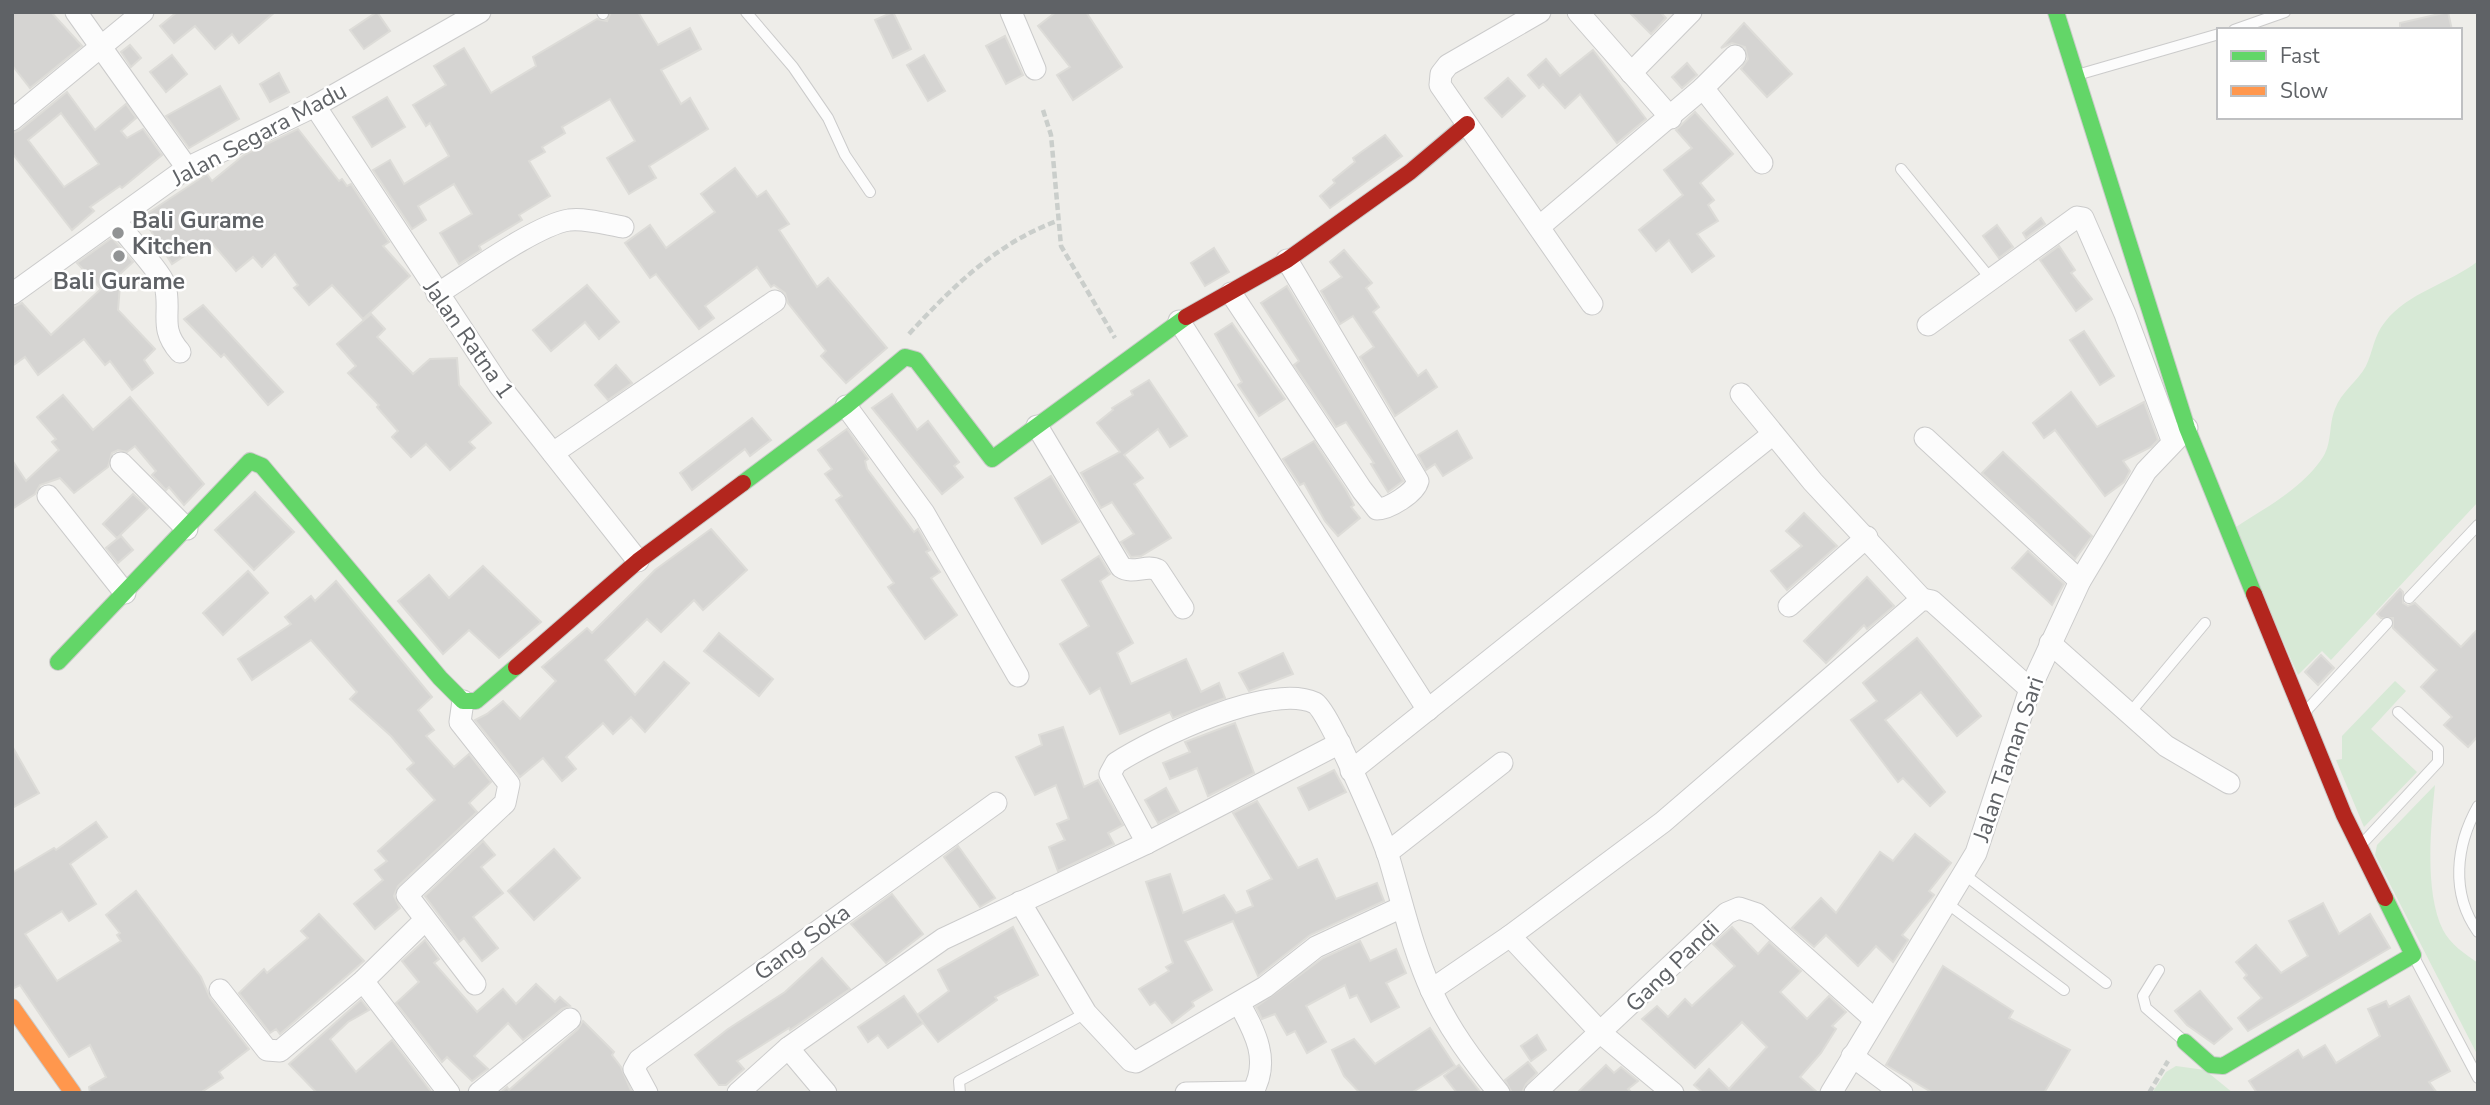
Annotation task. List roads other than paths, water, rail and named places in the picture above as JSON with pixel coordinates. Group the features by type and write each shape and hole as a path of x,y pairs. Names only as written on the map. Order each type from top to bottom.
{"street":[{"path":"76,12 187,168"},
{"path":"12,120 143,12"},
{"name":"Jalan Segara Madu","path":"12,294 187,168 315,106 451,19 480,12"},
{"path":"1011,12 1035,69"},
{"path":"1540,12 1448,65 1441,74 1440,85 1592,304"},
{"path":"1578,12 1671,118"},
{"path":"1632,73 1691,12"},
{"path":"2056,12 2180,434"},
{"path":"1539,228 1671,118 1735,55"},
{"path":"1703,88 1762,163"},
{"name":"Jalan Ratna 1","path":"315,106 499,385 638,561"},
{"path":"58,662 248,464 259,463 439,678 463,701 478,700 638,561 846,406 907,356 916,360 992,459 1179,321 1287,260 1400,179 1467,124"},
{"path":"1927,325 2077,217 2083,218 2359,847 2413,955 2223,1066 2211,1065 2185,1042"},
{"path":"115,220 163,281 166,328 169,340 180,352"},
{"path":"438,294 492,258 563,222 578,220 623,227"},
{"path":"1231,293 1362,490 1377,509 1383,509 1414,490 1418,481 1287,260"},
{"path":"553,453 775,301"},
{"path":"1179,321 1428,710"},
{"path":"1741,394 1773,434 1922,599 1932,601 2030,689"},
{"path":"846,406 924,513 1017,676"},
{"path":"1037,426 1121,567 1127,570 1158,570 1183,608"},
{"path":"1352,771 1773,434"},
{"name":"Jalan Taman Sari","path":"1831,1093 1874,1019 1965,875 1982,839 2030,689 2080,581 2146,471 2180,434"},
{"path":"1925,438 2080,581"},
{"path":"121,463 187,529"},
{"path":"48,496 125,593"},
{"path":"1789,606 1867,537"},
{"path":"1431,990 1510,936 1663,822 1922,599"},
{"path":"2050,643 2166,746 2229,783"},
{"path":"463,701 460,722 509,784 509,792 505,803 409,890 408,899 475,984"},
{"path":"1147,843 1110,774 1113,766 1120,760 1228,709 1269,701 1308,701 1319,706 1340,743 1387,853 1402,907 1431,990 1465,1051 1499,1093"},
{"path":"738,1093 788,1048 916,956 1020,902 1147,843 1340,743"},
{"path":"1387,853 1502,763"},
{"name":"Gang Soka","path":"647,1093 634,1069 639,1060 996,803"},
{"path":"1020,902 1086,1013 1131,1061 1136,1062 1265,987 1316,947 1402,907"},
{"name":"Gang Pandi","path":"1602,1034 1727,913 1739,908 1757,914 1874,1019"},
{"path":"220,990 261,1044 273,1053 290,1045 363,981 424,921"},
{"path":"1510,936 1602,1034 1673,1093"},
{"path":"363,981 449,1093"},
{"path":"1186,1093 1252,1092 1261,1074 1262,1058 1254,1030 1239,1003"},
{"path":"12,1008 73,1093"},
{"path":"479,1093 570,1019"},
{"path":"1535,1093 1602,1034"},
{"path":"788,1048 826,1093"},
{"path":"1852,1056 1902,1093"}],"lane":[{"path":"746,12 793,67 828,118 845,155 870,192"},
{"path":"2240,28 2285,12"},
{"path":"2074,75 2217,35"},
{"path":"1900,169 1990,278"},
{"path":"2409,598 2478,525"},
{"path":"2129,714 2205,622"},
{"path":"2303,716 2387,623"},
{"path":"2359,847 2438,762 2438,749 2398,712"},
{"path":"2478,806 2461,846 2459,873 2469,920 2478,932"},
{"path":"1965,875 2106,983"},
{"path":"1948,904 2064,990"},
{"path":"2413,955 2478,1078"},
{"path":"2159,970 2143,996 2146,1008 2185,1042"},
{"path":"960,1093 959,1081 1086,1013"}],"place":[{"name":"Bali Gurame Kitchen","path":"118,233"},
{"name":"Bali Gurame","path":"119,256"}]}
